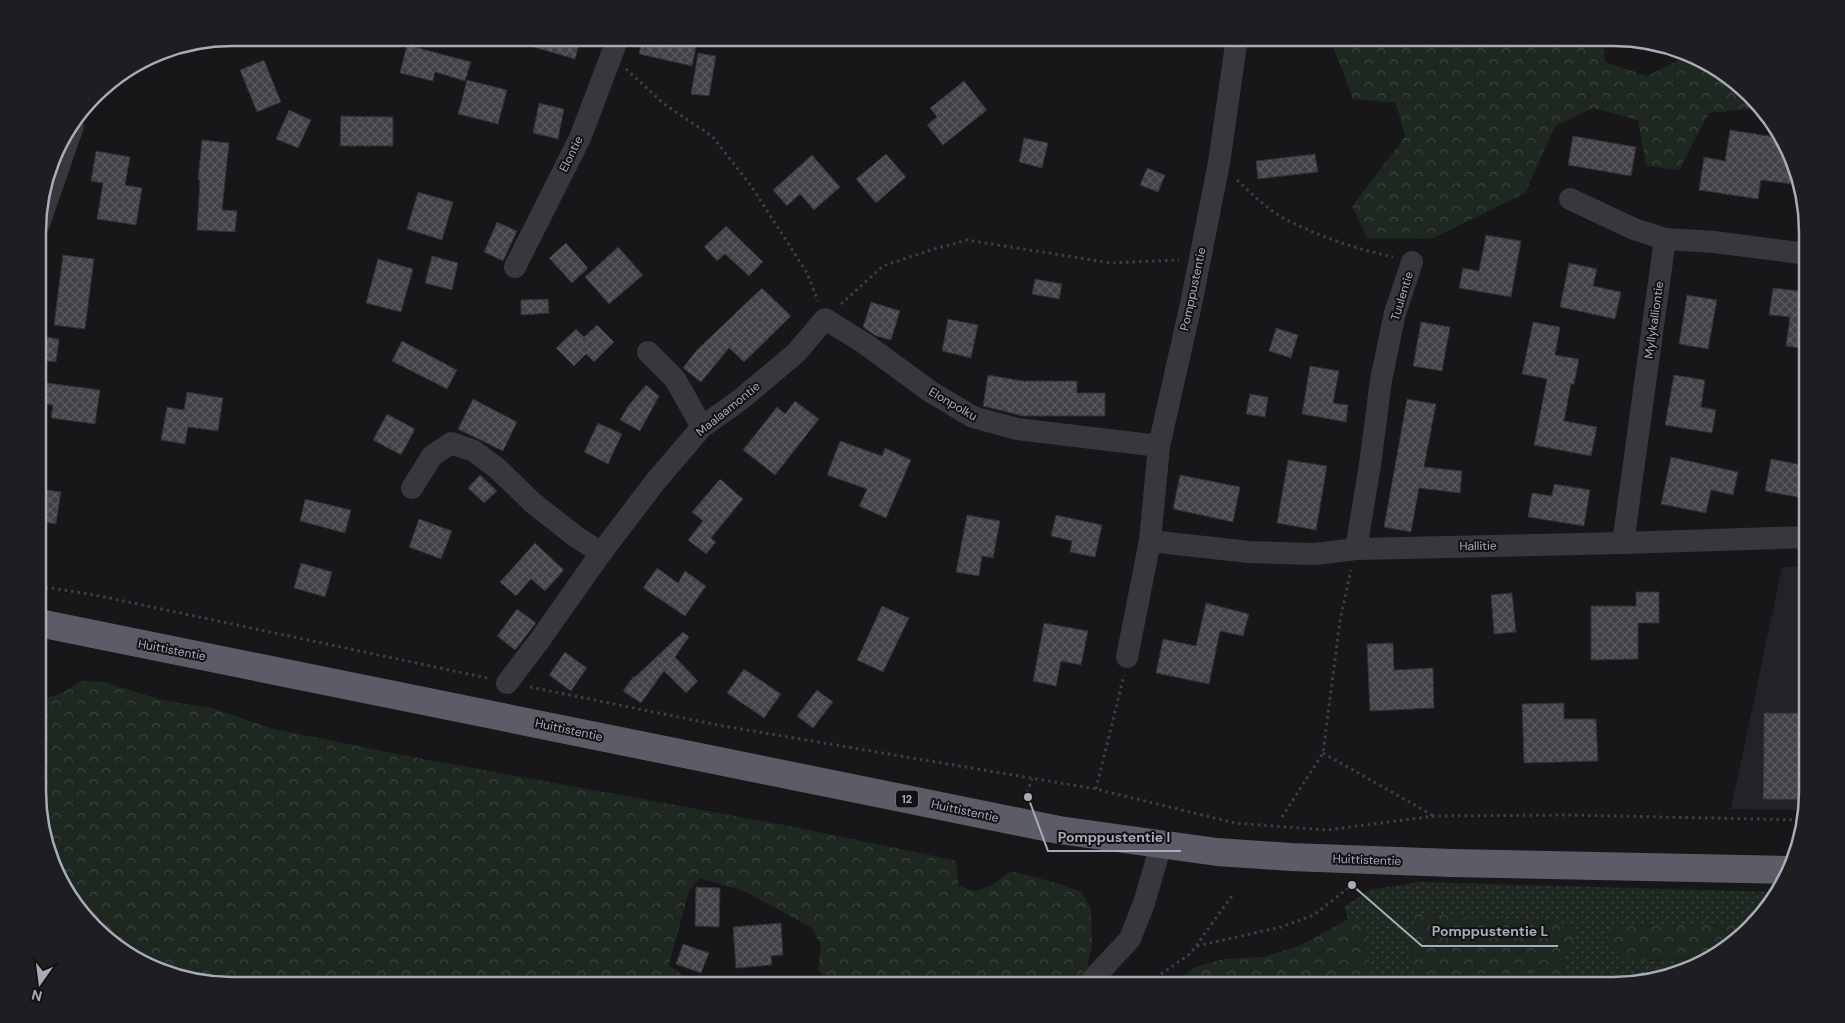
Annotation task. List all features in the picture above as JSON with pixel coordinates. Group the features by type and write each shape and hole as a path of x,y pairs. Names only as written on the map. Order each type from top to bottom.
{"highway":[{"name":"Huittistentie","path":"46,624 1059,830 1161,845 1217,852 1300,857 1452,863 1781,870"}],"street":[{"name":"Elontie","path":"515,267 580,138 615,46"},
{"name":"Pomppustentie","path":"1128,657 1150,541 1159,446 1219,162 1235,46"},
{"path":"53,182 64,153"},
{"path":"1570,199 1634,229 1665,239 1714,242 1799,253"},
{"name":"Myllykalliontie","path":"1623,543 1665,239"},
{"name":"Tuulentie","path":"1356,549 1370,465 1381,380 1395,313 1412,262"},
{"name":"Maalaamontie","path":"507,683 655,482 702,427 740,400 796,353 825,319"},
{"name":"Elonpolku","path":"825,319 864,343 931,392 973,417 1017,429 1159,446"},
{"path":"648,352 675,379 702,427"},
{"path":"412,488 432,456 452,443 474,451 498,469 533,503 575,536 601,553"},
{"name":"Hallitie","path":"1150,541 1248,552 1314,554 1356,549 1799,537"},
{"path":"1094,977 1130,939 1144,903 1161,845"}],"path":[{"path":"615,46 664,104 712,136 752,188 807,273 825,319 883,266 967,240 1111,263 1200,259"},
{"name":"Tuulentie","path":"1219,162 1254,197 1284,218 1346,244 1412,262"},
{"path":"1282,818 1323,754 1340,620 1356,549"},
{"path":"46,587 100,596 507,683 723,726 1096,789 1235,823 1327,830 1434,816 1569,815 1796,820"},
{"path":"1096,789 1128,657"},
{"path":"1323,754 1434,816"},
{"path":"1197,946 1281,927 1314,915 1352,885"},
{"path":"1157,977 1190,954 1234,892"}],"shaded area":[{"path":"1799,566 1797,810 1731,809 1782,567"}],"green space":[{"path":"1333,46 1603,46 1605,62 1647,76 1681,59 1684,60 1706,71 1726,85 1752,109 1709,113 1679,170 1646,166 1638,120 1593,108 1555,126 1525,193 1432,239 1367,238 1352,206 1405,137 1396,103 1353,99"},
{"path":"81,681 104,682 162,700 212,708 270,728 402,755 784,825 939,857 956,861 959,886 975,891 992,885 1011,871 1049,881 1082,892 1091,909 1092,945 1087,968 1079,977 825,977 818,969 821,946 812,928 746,892 700,878 689,891 669,965 685,977 232,977 196,973 173,967 139,952 110,931 85,904 71,884 60,862 48,815 46,791 46,698 61,693"},
{"path":"1419,882 1769,892 1742,924 1610,925 1648,961 1695,958 1649,973 1613,977 1359,977 1364,924 1348,919 1344,907 1370,890","holes":["1413,913 1432,913 1464,918 1558,921 1572,947 1564,957 1565,976 1555,973 1410,957 1416,922"]},
{"path":"1412,913 1432,913 1464,918 1558,921 1573,928 1572,947 1564,957 1565,977 1555,973 1417,975 1410,957 1416,922"},
{"path":"1348,919 1364,924 1371,975 1368,977 1183,977 1195,967 1224,959 1264,957 1299,946"},
{"path":"1742,924 1726,938 1695,958 1635,961 1619,954 1608,941 1610,925"}],"building":[{"path":"407,46 471,62 465,81 435,72 433,81 400,73"},
{"path":"530,46 579,46 575,59"},
{"path":"641,46 696,46 692,66 639,54"},
{"path":"698,53 716,56 709,96 691,94"},
{"path":"264,60 281,102 257,112 240,70"},
{"path":"467,80 507,90 498,124 458,114"},
{"path":"964,81 987,110 943,145 927,125 937,117 930,108"},
{"path":"539,103 564,109 558,139 533,133"},
{"path":"289,110 311,120 298,148 276,139"},
{"path":"341,116 393,117 393,146 340,146"},
{"path":"1730,130 1772,137 1785,161 1792,184 1761,180 1758,199 1699,190 1704,157 1725,161"},
{"path":"1573,136 1636,147 1631,176 1568,165"},
{"path":"1024,138 1048,143 1042,168 1019,162"},
{"path":"202,140 229,143 222,210 237,211 235,232 197,230 200,180 198,180"},
{"path":"96,151 130,157 125,185 142,188 136,225 97,219 103,183 91,181"},
{"path":"886,154 906,177 876,203 856,179"},
{"path":"1315,154 1318,172 1258,179 1256,161"},
{"path":"812,155 840,187 814,210 800,194 787,206 773,190"},
{"path":"1147,168 1165,175 1158,192 1140,185"},
{"path":"418,192 453,202 442,240 407,229"},
{"path":"497,222 517,231 503,261 484,252"},
{"path":"726,226 763,262 749,276 725,254 717,261 704,247"},
{"path":"1486,235 1521,241 1511,297 1459,288 1463,268 1479,271"},
{"path":"566,243 588,268 572,283 549,258"},
{"path":"618,247 643,275 609,304 585,277"},
{"path":"63,255 94,259 85,329 54,325"},
{"path":"432,256 458,263 452,290 425,283"},
{"path":"378,259 413,269 401,312 366,303"},
{"path":"1569,263 1597,269 1593,286 1621,292 1615,319 1560,307"},
{"path":"1035,279 1062,284 1059,299 1032,294"},
{"path":"762,288 791,316 744,362 729,348 701,382 683,368 696,351"},
{"path":"1773,288 1799,291 1799,348 1786,346 1790,317 1769,315"},
{"path":"1687,295 1717,300 1708,349 1679,344"},
{"path":"548,299 549,313 521,315 521,300"},
{"path":"871,302 900,311 891,340 876,336 863,327"},
{"path":"948,319 978,325 971,358 942,351"},
{"path":"1421,322 1450,327 1442,371 1413,366"},
{"path":"1533,322 1560,327 1555,355 1579,359 1574,384 1571,384 1564,421 1597,427 1591,456 1534,445 1547,379 1522,374"},
{"path":"597,325 614,342 594,362 586,354 574,366 556,348 576,329 584,337"},
{"path":"1276,328 1298,335 1291,358 1269,351"},
{"path":"46,337 59,339 56,362 46,361"},
{"path":"402,341 457,370 447,389 392,361"},
{"path":"1310,366 1339,371 1333,403 1348,405 1346,422 1302,414"},
{"path":"988,375 1023,381 1077,381 1077,393 1105,393 1105,416 1023,416 983,406"},
{"path":"1674,375 1705,380 1701,407 1716,410 1712,433 1665,425"},
{"path":"46,383 100,390 95,424 51,418 53,405 46,404"},
{"path":"646,385 659,396 640,431 620,420 628,406"},
{"path":"187,392 223,398 218,431 188,427 185,444 161,440 167,407 184,410"},
{"path":"1250,394 1268,397 1265,417 1246,414"},
{"path":"473,399 517,422 503,451 458,429"},
{"path":"1407,399 1436,404 1424,467 1462,471 1460,493 1419,488 1411,532 1384,527"},
{"path":"795,401 819,419 775,475 743,450 777,407 785,414"},
{"path":"387,414 415,429 401,455 373,440"},
{"path":"598,423 622,434 608,464 584,452"},
{"path":"840,441 882,456 885,448 911,460 886,518 859,506 867,489 827,475"},
{"path":"1671,457 1738,472 1733,495 1711,490 1706,513 1661,504"},
{"path":"1771,459 1799,464 1799,497 1765,491"},
{"path":"1288,460 1327,466 1316,530 1277,523"},
{"path":"480,475 497,491 484,503 468,488"},
{"path":"1180,475 1240,487 1233,522 1173,509"},
{"path":"720,479 743,499 711,538 716,542 706,554 688,540 703,521 692,512"},
{"path":"1554,484 1590,490 1584,526 1528,517 1532,493 1552,496"},
{"path":"46,490 61,492 56,524 46,522"},
{"path":"305,499 351,510 345,533 300,521"},
{"path":"967,515 1000,521 993,558 982,556 979,576 956,572"},
{"path":"1056,515 1102,525 1095,557 1070,552 1072,541 1051,536"},
{"path":"419,519 452,531 441,559 409,547"},
{"path":"535,543 564,570 545,591 531,579 516,596 500,582"},
{"path":"301,563 332,572 325,597 294,588"},
{"path":"657,568 678,583 685,571 706,586 685,616 643,588"},
{"path":"1636,592 1659,592 1659,623 1638,623 1638,659 1591,660 1591,606 1636,606"},
{"path":"1512,593 1516,632 1494,634 1491,595"},
{"path":"1206,603 1249,614 1243,636 1220,631 1209,684 1156,673 1163,639 1196,646"},
{"path":"882,606 909,618 883,672 857,660"},
{"path":"517,609 536,623 515,650 497,636"},
{"path":"1044,623 1088,631 1081,665 1061,661 1056,686 1033,681"},
{"path":"683,632 689,637 675,657 698,681 686,693 664,671 641,703 623,691 634,676"},
{"path":"1393,643 1394,670 1433,668 1434,708 1370,711 1367,644"},
{"path":"565,652 587,668 571,691 549,675"},
{"path":"744,669 781,694 764,718 727,693"},
{"path":"817,690 833,702 813,728 797,716"},
{"path":"1564,703 1564,719 1596,719 1598,761 1524,763 1522,704"},
{"path":"1764,713 1799,713 1798,800 1763,799"},
{"path":"696,887 720,888 719,927 695,926"},
{"path":"781,923 783,955 771,956 772,965 736,968 733,927"},
{"path":"683,944 709,953 701,973 676,964"}],"place":[{"name":"Pomppustentie I","path":"1028,797"},
{"name":"Pomppustentie L","path":"1352,885"}]}
